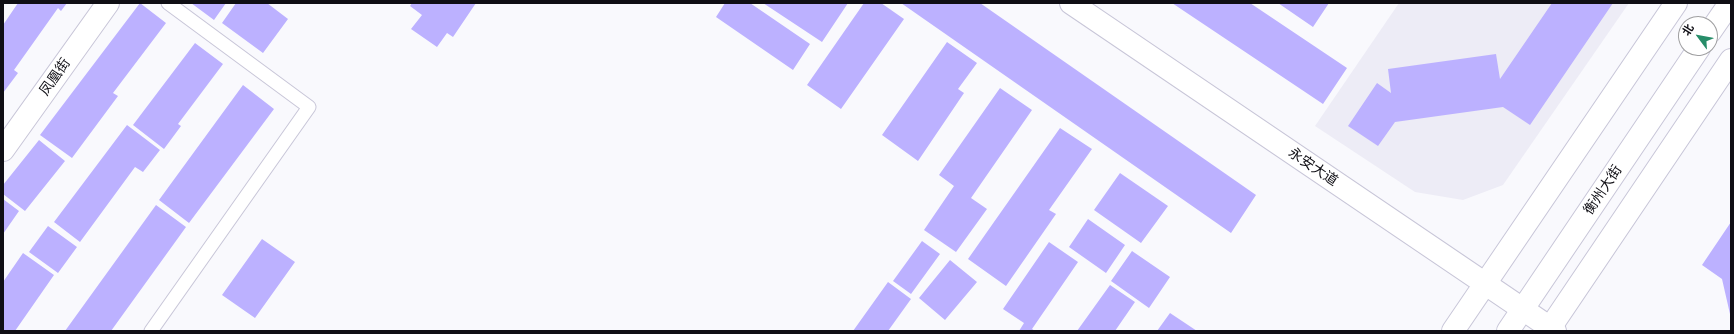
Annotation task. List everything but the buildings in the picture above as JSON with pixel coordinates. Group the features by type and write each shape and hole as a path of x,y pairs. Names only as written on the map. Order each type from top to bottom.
{"street":[{"name":"凤凰街","path":"3,150 108,3"},
{"name":"永安大道","path":"1071,3 1523,309 1551,330"},
{"path":"1453,331 1676,3"},
{"path":"1718,20 1730,3"},
{"name":"衡州大街","path":"1508,331 1694,56"},
{"path":"1551,330 1731,60"}],"lane":[{"path":"151,331 309,107 168,3"}],"shaded area":[{"path":"1399,3 1629,3 1503,185 1463,200 1415,192 1315,126"}]}
